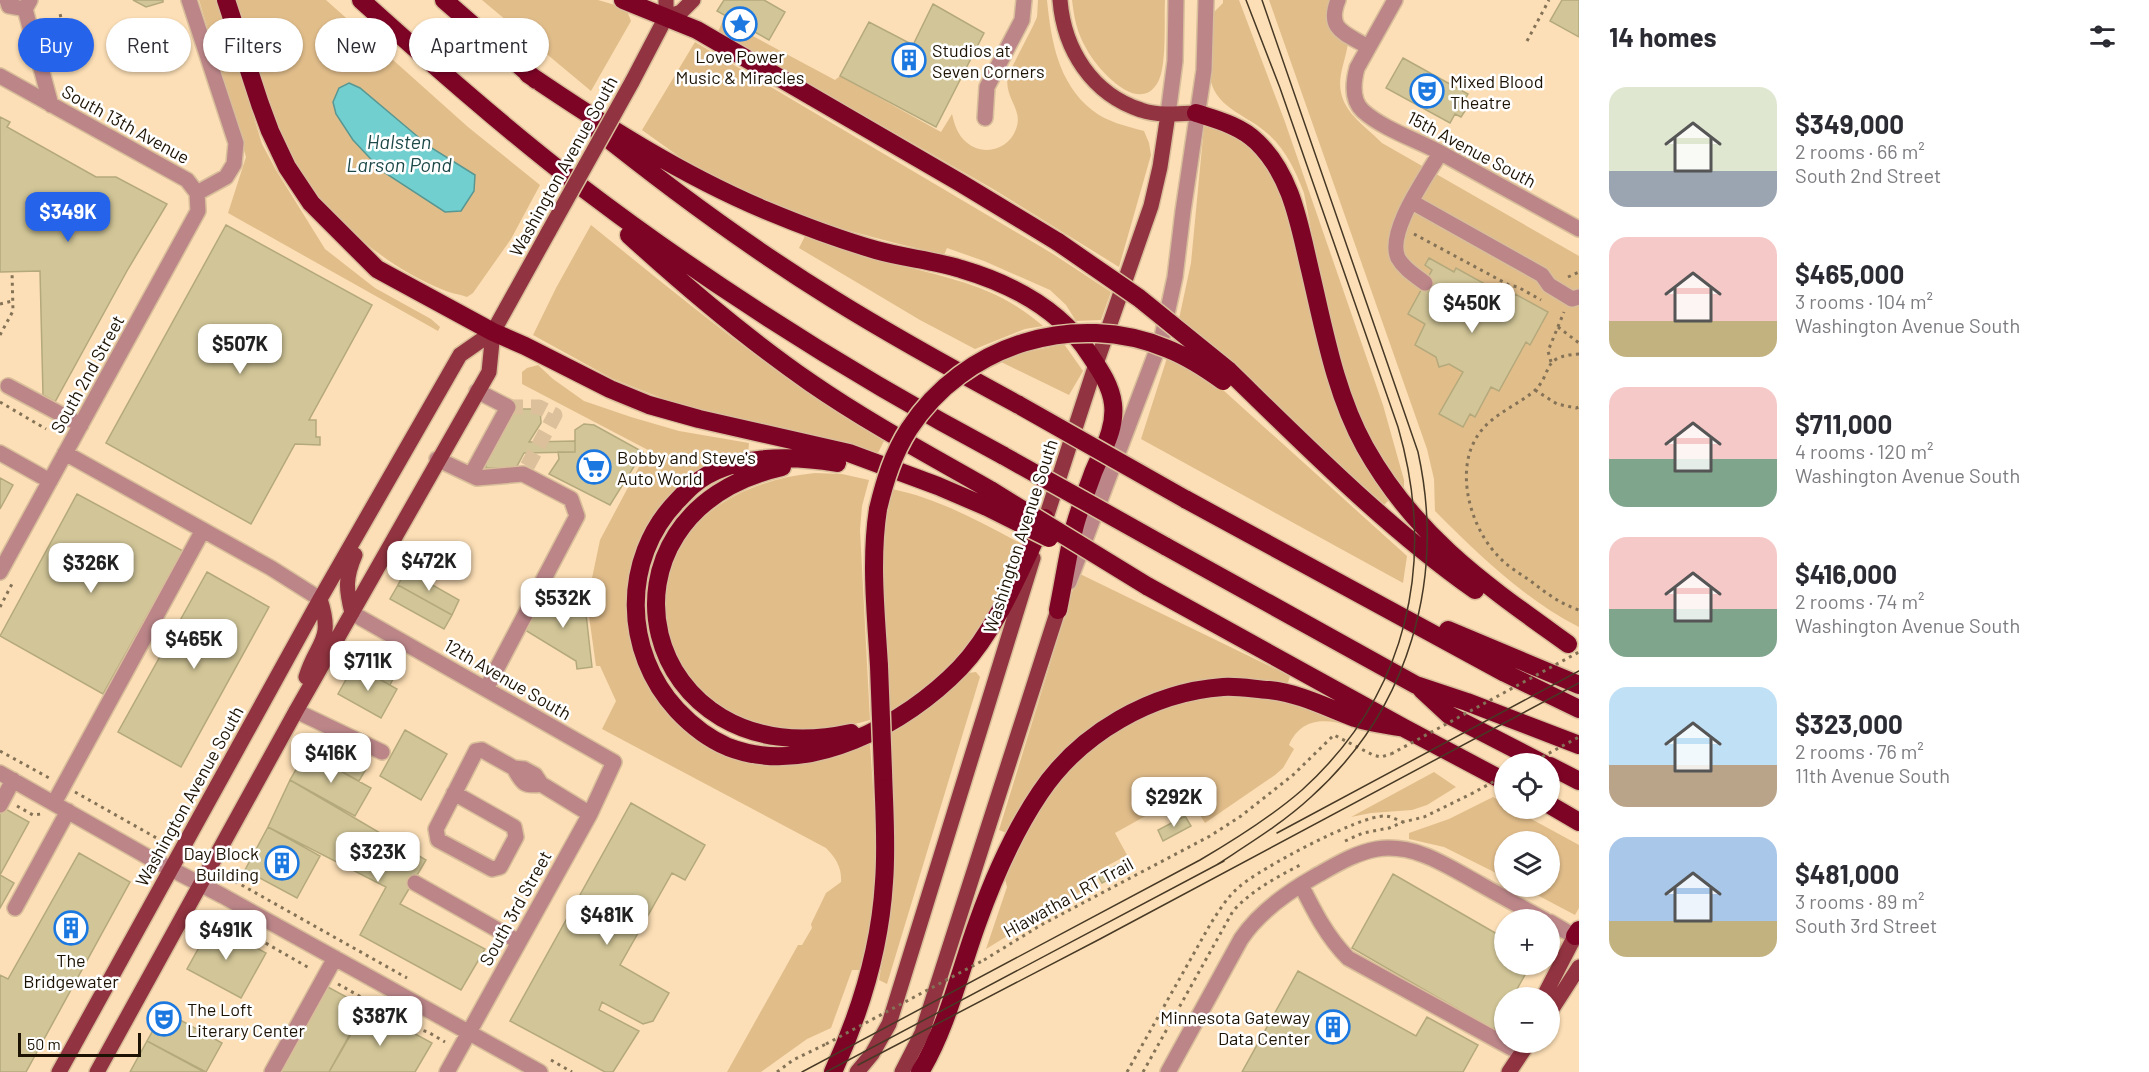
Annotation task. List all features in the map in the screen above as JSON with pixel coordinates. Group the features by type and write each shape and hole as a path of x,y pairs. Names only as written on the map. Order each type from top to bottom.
{"highway":[{"path":"226,0 270,130 287,167 311,203 377,269 493,333 525,346 601,385 649,405 699,419 849,453 909,475 989,499"},
{"path":"361,0 461,89 539,154 689,289 776,358 849,408 989,499 1494,776"},
{"path":"444,0 528,74 635,162 733,233 842,305 925,354 1338,583 1505,673 1579,709"},
{"path":"623,0 666,8 697,30 1058,242 1139,298 1373,508 1463,582 1524,622 1575,649"},
{"path":"528,74 595,118 726,193 840,239 960,268 988,278 1026,296 1052,312 1063,322 1084,346 1110,391 1113,402 1113,425 1075,525 1058,610"},
{"path":"1196,113 1231,124 1239,129 1256,141 1279,167 1295,207 1336,376 1364,445 1397,497 1431,537 1466,569 1575,649"},
{"path":"539,154 680,259 783,328 921,411 1416,685 1579,745"},
{"path":"833,1072 858,1011 871,970 878,935 885,861 874,531 886,475 894,457 918,416 954,379 984,358 1003,349 1050,336 1080,332 1113,334 1166,348 1225,375"},
{"path":"909,475 837,463 793,464 756,474 721,490 701,506 674,539 663,561 656,596 658,630 663,649 682,684 713,714 752,732 793,738 836,736 890,721 926,699 962,667 1004,603 1046,516"},
{"path":"1338,583 1579,686"},
{"path":"1416,685 1449,714 1523,753"},
{"path":"920,1072 936,1040 978,921 1018,828 1041,791 1067,759 1100,733 1138,708 1183,693 1224,687 1272,690 1312,700 1357,719 1404,728"},
{"path":"1560,771 1579,781"},
{"path":"1560,811 1579,822"}],"main road":[{"path":"666,8 681,12 693,0"},
{"path":"1060,0 1068,39 1080,64 1093,82 1113,96 1141,110 1168,114 1196,113"},
{"name":"Washington Avenue South","path":"97,1072 437,459 489,372 493,333 632,82 666,8"},
{"name":"Washington Avenue South","path":"857,1072 872,1054 889,1024 1046,516 1150,206 1160,166 1168,114"},
{"name":"Washington Avenue South","path":"59,1072 320,599 460,355 493,333"},
{"path":"352,613 346,587 348,572 387,484"},
{"path":"296,711 308,671 325,636 325,615 320,599"},
{"path":"902,1072 922,1033 1058,610"},
{"path":"1549,987 1578,935"},
{"path":"1560,996 1579,967"},
{"path":"1503,1072 1516,1053"},
{"path":"1509,1072 1517,1053"}],"street":[{"path":"7,0 9,6 27,4 51,105"},
{"path":"189,0 236,143 234,164 226,177 197,193"},
{"name":"Washington Avenue South","path":"1168,114 1175,61 1176,0"},
{"path":"1058,610 1162,337 1174,284 1196,113 1204,70 1206,0"},
{"path":"1338,0 1333,19 1336,26 1368,47 1395,0"},
{"path":"985,118 987,87 1022,20 1024,1"},
{"name":"15th Avenue South","path":"1368,47 1353,81 1354,97 1362,111 1579,229"},
{"name":"South 13th Avenue","path":"0,76 187,180 197,193"},
{"path":"1425,283 1407,269 1399,259 1395,247 1398,228 1440,153"},
{"name":"South 2nd Street","path":"0,572 198,211 197,193"},
{"path":"1412,202 1542,274 1549,285 1572,299 1579,297"},
{"path":"8,386 81,425"},
{"path":"471,475 508,407 477,391"},
{"path":"0,453 50,481"},
{"path":"65,453 271,568 320,599"},
{"path":"437,459 477,478 523,474 571,499 578,516 486,689"},
{"path":"54,803 203,530"},
{"name":"12th Avenue South","path":"352,613 614,762"},
{"path":"296,711 382,752"},
{"path":"454,793 514,827 516,837 500,867 492,868 438,840 436,829 454,793 476,751 482,750 514,768 522,782 530,786 541,784 590,814"},
{"name":"South 3rd Street","path":"447,1072 590,814 614,762"},
{"path":"0,805 7,777 540,1072"},
{"path":"15,908 68,811"},
{"path":"1168,1072 1246,931 1272,904 1356,855 1376,850 1399,849 1415,852 1441,862 1525,909"},
{"path":"415,883 519,942"},
{"path":"1301,885 1318,920 1348,958 1494,1031"},
{"path":"1560,927 1578,935"},
{"path":"272,1072 335,958"}],"path":[{"path":"1527,41 1550,0"},
{"path":"1408,237 1410,231 1509,285 1518,287 1550,304"},
{"path":"0,335 13,311 12,271"},
{"path":"1568,277 1579,272"},
{"path":"0,304 12,301"},
{"path":"1558,309 1574,312"},
{"path":"1551,363 1548,351 1564,310"},
{"path":"1558,327 1579,343"},
{"path":"1579,354 1563,355 1551,363 1535,390 1491,420 1473,442 1467,466 1467,488 1472,512 1483,536 1499,557 1558,602 1579,610"},
{"path":"1535,390 1557,404 1579,407"},
{"path":"0,402 45,429"},
{"path":"0,607 17,576"},
{"name":"Hiawatha LRT Trail","path":"777,1072 793,1060 982,961 1041,925 1210,836 1293,775 1334,735 1373,755 1381,757 1391,754 1575,649"},
{"path":"1549,753 1579,737"},
{"path":"0,751 158,839"},
{"path":"1403,822 1424,817 1494,782"},
{"path":"232,880 417,984"}],"shaded area":[{"path":"199,0 218,0 224,18 204,18"},
{"path":"236,0 326,0 346,18 315,18 315,72 397,72 397,64 468,127 540,185 511,239 473,293 467,297 444,290 390,261 343,223 323,201 289,152 277,126 259,72 303,72 303,18 243,18","holes":["349,83 360,88 430,147 475,175 353,140"]},
{"path":"482,0 598,0 622,7 627,11 631,21 591,91 549,56 549,18 504,18"},
{"path":"1038,0 1047,0 1058,60 1071,87 1080,99 1104,118 1144,131 1149,143 1151,155 1119,267 993,189 718,32 723,20 835,80 840,76 941,132 952,114 957,130 963,139 970,145 985,150 1007,143 1016,129 1017,115 1008,90 1008,75 1037,17"},
{"path":"1072,0 1165,0 1163,65 1158,82 1150,91 1140,94 1130,92 1119,86 1099,67 1080,37"},
{"path":"1223,0 1239,0 1285,122 1383,405 1404,480 1404,494 1383,465 1359,418 1334,349 1304,193 1297,176 1274,140 1227,106 1220,99 1211,82 1209,56 1214,12"},
{"path":"1269,0 1333,0 1328,14 1329,24 1348,42 1341,74 1342,96 1358,121 1382,143 1579,256 1579,627 1539,603 1502,575 1435,511 1434,479 1427,449"},
{"path":"695,42 1053,254 1111,292 1101,320 1076,321 1066,305 1050,290 984,261 947,248 944,255 882,240 789,212 730,187 687,162 642,130"},
{"path":"221,72 240,72 262,144 325,249 375,288 431,319 440,327 438,331 228,213 246,157"},
{"path":"1209,124 1250,145 1267,166 1275,183 1282,199 1313,316 1390,499 1384,505 1179,319 1191,263 1204,126"},
{"path":"591,225 770,366 884,441 876,457 666,400 611,378 533,335"},
{"path":"806,234 869,256 989,292 1025,312 1043,326 1025,329 975,349 920,320 799,248"},
{"path":"1064,344 1083,371 1069,395 1001,362 1018,354"},
{"path":"1167,358 1222,389 1407,556 1403,583 1141,439"},
{"path":"538,365 584,401 679,431 749,443 748,454 697,476 629,593 675,716 780,764 810,763 840,756 870,742 876,882 873,920 862,970 852,970 831,1028 807,1039 761,1072 727,1072 798,945 802,945 812,928 811,924 826,893 841,882 839,868 826,848 602,729 616,701 600,666 596,666 587,602 600,540 648,450 522,384 522,372"},
{"path":"815,473 842,474 869,480 862,506 860,530 870,720 833,728 808,730 754,725 741,720 701,695 684,670 669,642 667,589 674,561 687,536 706,516 729,499 755,487 784,478"},
{"path":"892,489 943,505 1022,544 1006,584 971,644 928,689 889,713 881,561 882,525"},
{"path":"1078,573 1290,676 1287,686 1249,679 1201,682 1110,716 1009,834 999,830"},
{"path":"976,672 980,677 887,984 879,980 892,904 894,855 891,733 932,706 968,673"},
{"path":"1249,695 1275,696 1352,719 1349,726 1323,721 1307,725 1294,736 1289,745 1294,749 1283,768 1205,823 1195,807 1176,799 1115,833 1127,855 1089,876 1093,884 986,949 1007,887 1005,879 1023,836 1046,796 1074,764 1107,737 1126,725 1165,708 1201,699"},
{"path":"1434,772 1456,787 1427,805 1412,810 1351,817"},
{"path":"1493,797 1494,819 1531,819 1553,831 1494,831 1494,872 1444,847 1409,839 1409,833 1449,819"},
{"path":"1560,835 1579,845 1579,908 1575,915 1541,897 1560,897"}],"water":[{"name":"Halsten Larson Pond","path":"349,83 360,88 430,147 475,175 474,191 461,211 445,212 382,171 353,140 336,114 333,102 339,88"}],"building":[{"path":"133,0 163,0 163,2 146,7"},
{"path":"724,0 764,0 785,12 769,40 717,11"},
{"path":"1562,0 1579,0 1579,37 1550,21"},
{"name":"Studios at Seven Corners","path":"933,4 984,33 936,127 840,76 869,22 913,45"},
{"name":"Mixed Blood Theatre","path":"1403,58 1468,94 1460,108 1465,111 1461,117 1455,114 1450,123 1386,88"},
{"path":"0,117 10,122 7,127 96,177 116,177 167,204 128,269 55,402 43,395 40,271 0,272"},
{"path":"226,225 372,305 309,420 316,420 316,437 320,437 320,445 295,444 251,524 106,443"},
{"path":"1429,258 1454,272 1456,268 1512,299 1515,294 1548,312 1530,345 1526,342 1499,391 1491,387 1475,417 1470,414 1463,427 1439,414 1463,372 1449,364 1439,367 1436,357 1415,345 1425,324 1408,314 1432,270 1425,265"},
{"path":"511,409 540,409 541,423 529,442 575,441 575,452 524,453 516,468 486,468 486,455"},
{"name":"Bobby and Steve's Auto World","path":"584,424 594,425 643,452 610,505 549,474 559,459 558,452 575,452 575,430"},
{"path":"0,478 13,485 0,509"},
{"path":"77,494 183,551 103,694 0,636"},
{"path":"406,570 459,600 452,615 398,585"},
{"path":"207,572 269,607 181,767 118,732"},
{"path":"398,585 452,615 444,629 390,599"},
{"path":"547,590 573,607 585,605 592,667 577,669 576,661 525,630"},
{"path":"362,651 397,671 390,685 354,665"},
{"path":"354,665 397,689 381,718 338,694"},
{"path":"405,730 447,754 421,800 380,776"},
{"path":"313,739 366,769 359,781 306,752"},
{"path":"306,752 371,788 355,816 290,780"},
{"path":"290,780 426,860 400,904 485,949 461,990 360,935 386,887 268,827"},
{"path":"631,803 705,845 685,880 672,873 620,965 669,993 653,1021 643,1024 602,1002 599,1010 639,1031 613,1072 605,1072 510,1021"},
{"path":"2,807 29,822 0,875 0,811"},
{"path":"1185,816 1191,826 1163,841 1158,830"},
{"name":"Day Block Building","path":"268,827 320,856 297,898 245,870"},
{"name":"The Bridgewater","path":"79,853 130,882 26,1072 0,1072 0,975 8,979"},
{"path":"1119,864 1123,872 1102,883 1098,876"},
{"path":"1393,874 1494,932 1494,975 1525,975 1518,987 1494,987 1494,1030 1352,948"},
{"path":"0,875 14,883 0,908"},
{"path":"212,924 266,953 241,998 187,969"},
{"name":"Minnesota Gateway Data Center","path":"1298,971 1416,1036 1427,1017 1478,1045 1463,1072 1242,1072"},
{"path":"326,986 352,1000 340,1022 354,1029 329,1072 278,1072"},
{"path":"365,1007 432,1043 415,1072 329,1072"},
{"path":"164,1011 222,1043 206,1072 147,1041"},
{"path":"147,1041 204,1072 130,1072"}],"tunnel":[{"path":"508,407 539,407 555,415 523,474"}],"tram line":[{"path":"802,1072 1200,860 1253,827 1302,790 1338,752 1367,712 1389,669 1404,623 1413,576 1414,527 1409,477 1398,427 1280,88 1246,0"},
{"path":"1218,864 1278,824 1311,797 1345,762 1373,724 1395,683 1412,640 1422,594 1427,548 1425,500 1418,452 1262,0"},
{"path":"1277,833 1579,671"},
{"path":"858,1065 1100,939 1579,683"},
{"path":"826,1072 1224,861"}],"place":[{"name":"Love Power Music & Miracles","path":"740,24"},
{"name":"Studios at Seven Corners","path":"909,60"},
{"name":"Mixed Blood Theatre","path":"1427,91"},
{"name":"Bobby and Steve's Auto World","path":"594,467"},
{"name":"Day Block Building","path":"282,863"},
{"name":"The Bridgewater","path":"71,928"},
{"name":"The Loft Literary Center","path":"164,1019"},
{"name":"Minnesota Gateway Data Center","path":"1333,1027"}]}
